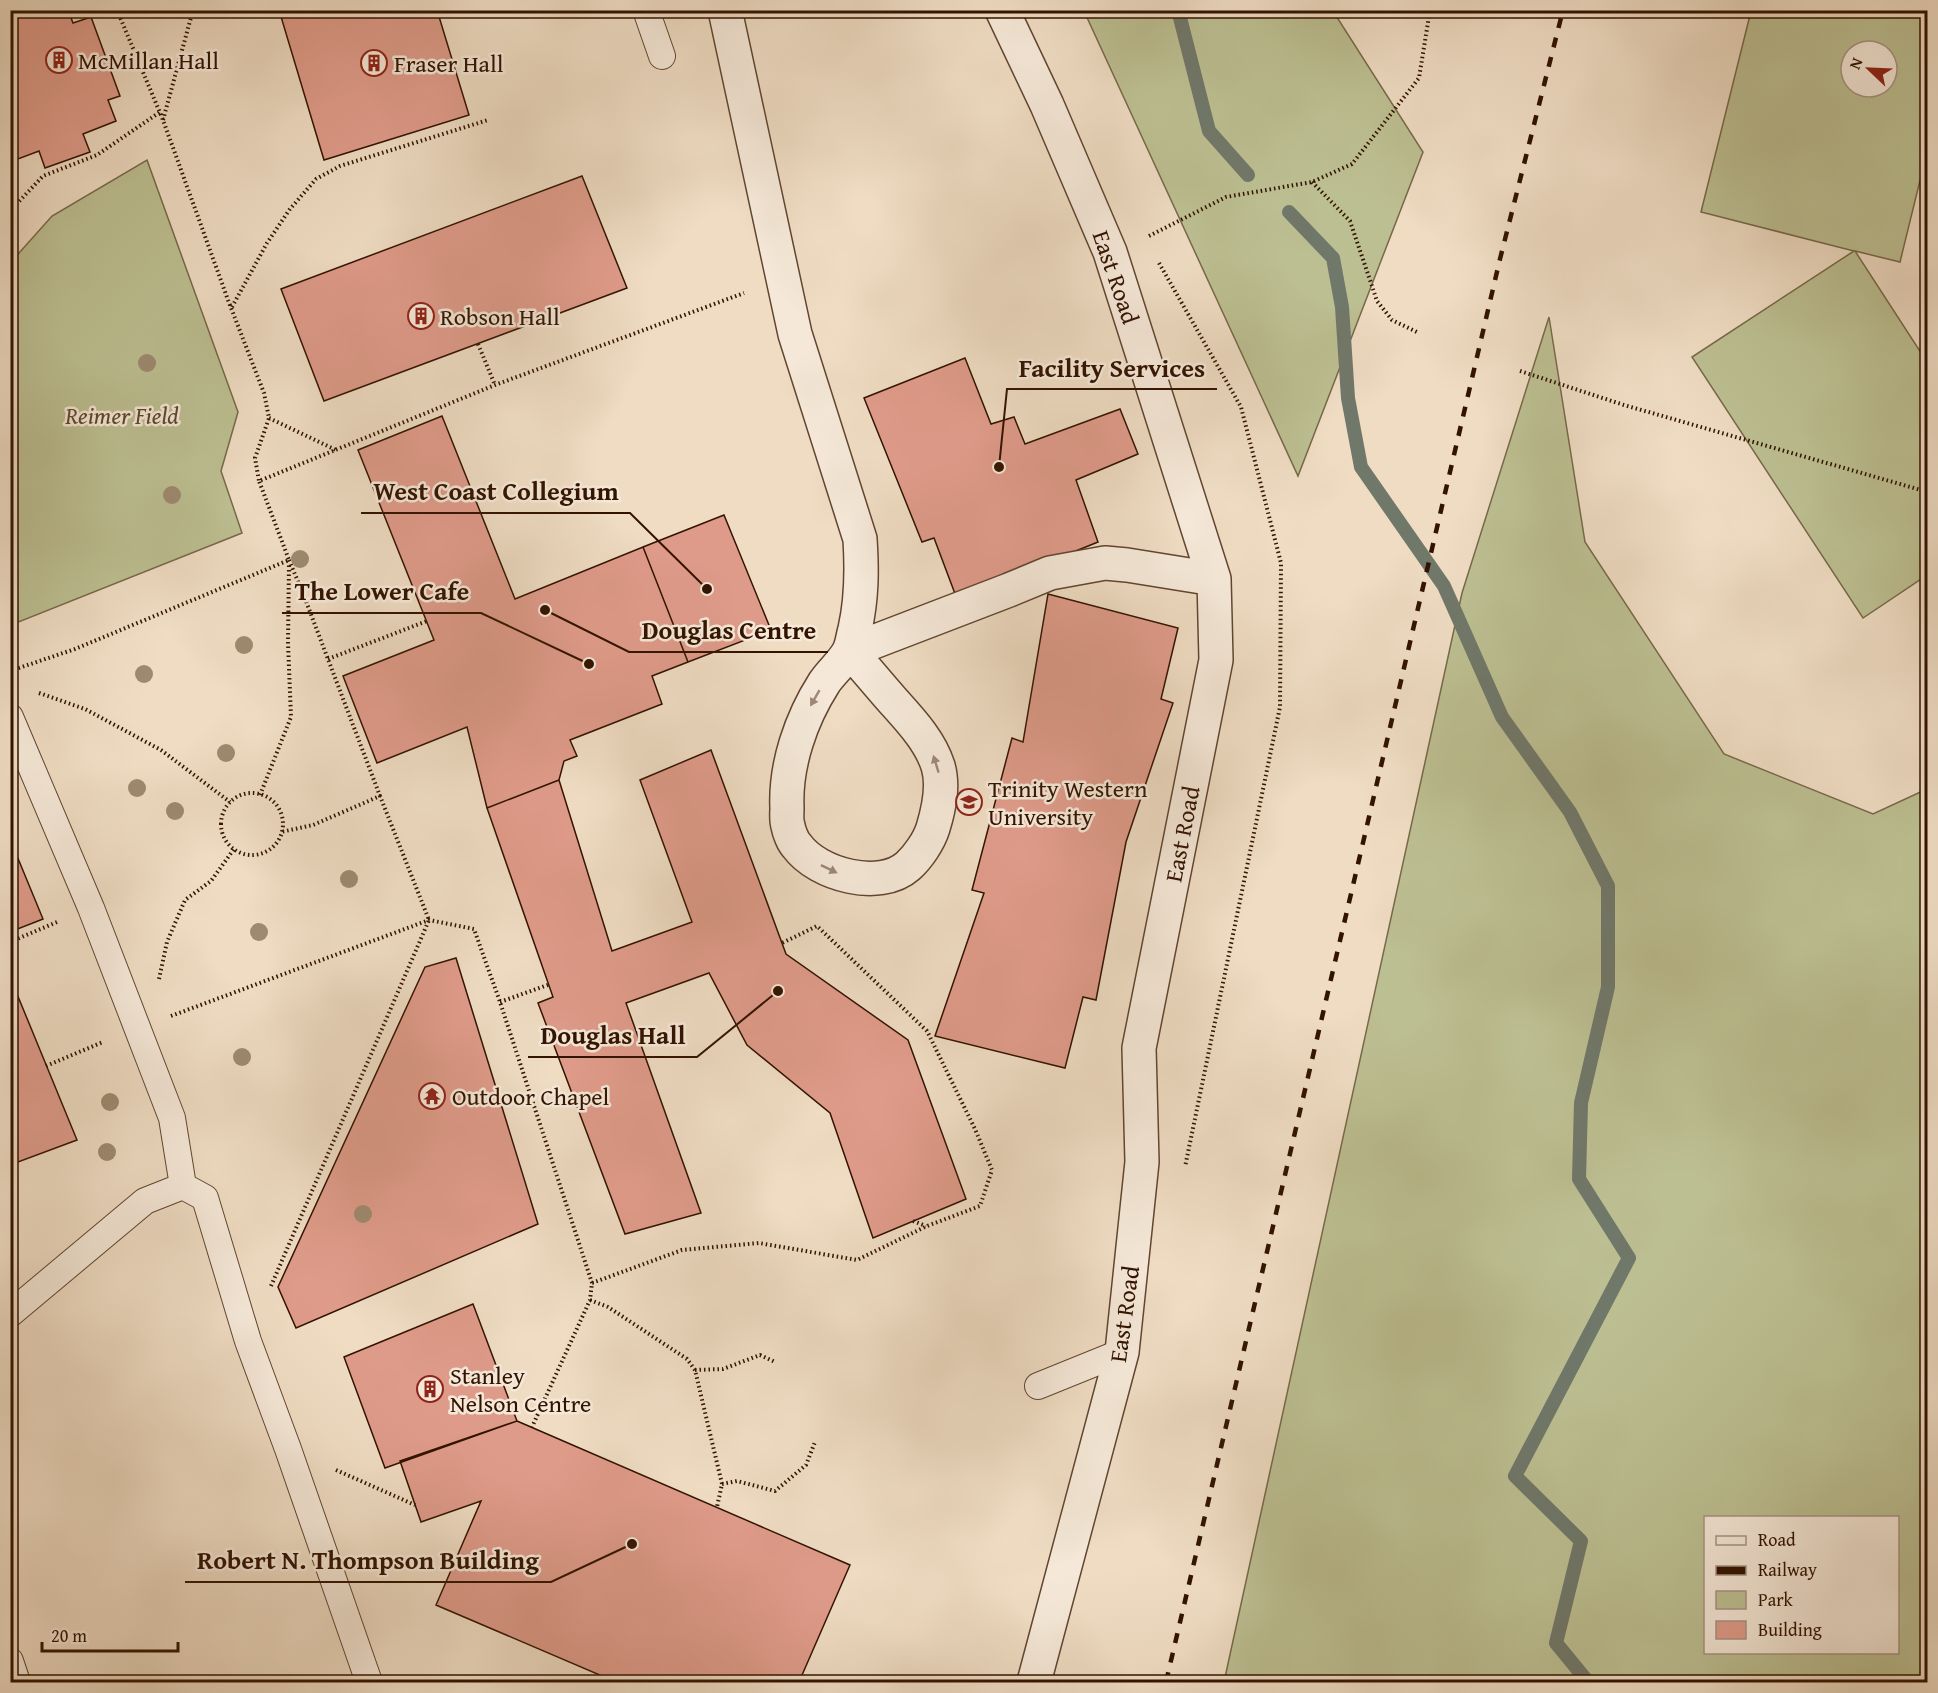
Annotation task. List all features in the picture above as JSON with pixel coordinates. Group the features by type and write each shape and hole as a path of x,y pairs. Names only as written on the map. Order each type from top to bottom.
{"street":[{"path":"725,10 795,334 860,539 862,571 860,604 850,651 825,681 810,707 799,736 789,770 786,796 787,825 797,846 813,861 834,872 873,879 891,875 908,867 920,852 932,832 941,789 938,766 918,729 850,651"},
{"name":"East Road","path":"1002,10 1047,105 1110,252 1214,579 1216,660 1139,1048 1142,1162 1122,1352 1034,1683"},
{"path":"850,651 1059,571 1105,564 1127,565 1214,579"}],"lane":[{"path":"646,10 662,56"},
{"path":"10,717 91,908 172,1118 183,1186"},
{"path":"183,1186 205,1198 248,1341 369,1683"},
{"path":"10,1314 145,1201 183,1186"},
{"path":"1038,1386 1122,1352"},
{"path":"10,1661 17,1683"}],"path":[{"path":"117,10 160,112 264,393 269,418 255,458 259,481 429,920 248,1341"},
{"path":"163,120 193,10"},
{"path":"1110,252 1145,238 1227,198 1312,182 1352,164 1419,78 1430,10"},
{"path":"10,211 43,176 97,155 160,112"},
{"path":"231,307 267,243 290,209 316,180 340,166 488,120"},
{"path":"1312,182 1350,222 1377,301 1392,320 1419,333"},
{"path":"259,481 495,385 783,279"},
{"path":"477,344 495,385"},
{"path":"1520,371 1624,405 1928,492"},
{"path":"269,418 336,450"},
{"path":"10,671 75,649 289,560"},
{"path":"260,795 291,717 288,643 289,560"},
{"path":"328,659 427,621"},
{"path":"33,691 85,709 161,750 230,802"},
{"path":"249,792 268,797 282,813 284,822 278,842 262,854 253,856 242,855 226,844 220,827 220,817 230,802 238,795 249,792"},
{"path":"281,832 313,825 380,796"},
{"path":"137,1029 158,988 167,942 185,900 211,881 234,849"},
{"path":"10,942 91,908"},
{"path":"46,1066 137,1029 429,920 474,929 592,1283 590,1300 532,1428"},
{"path":"592,1283 682,1250 759,1243 857,1260 927,1226 980,1206 992,1170 975,1129 927,1031 817,926 782,943"},
{"path":"500,1002 548,985"},
{"path":"913,1221 927,1226"},
{"path":"590,1300 608,1307 687,1359 695,1370 722,1484 717,1508"},
{"path":"695,1370 723,1369 760,1355 775,1362"},
{"path":"722,1484 736,1480 775,1491 806,1465 815,1442"},
{"path":"288,1449 415,1505"}],"green space":[{"path":"1084,11 1333,11 1423,152 1298,476"},
{"path":"1751,11 1927,11 1927,152 1900,262 1855,251 1927,362 1927,575 1863,618 1692,357 1854,251 1701,212"},
{"name":"Reimer Field","path":"147,160 238,412 221,471 242,533 11,625 11,262 52,216"},
{"path":"1549,317 1585,542 1724,754 1873,814 1927,789 1927,1682 1224,1682 1462,593"}],"building":[{"name":"McMillan Hall","path":"10,10 68,10 73,23 91,17 120,96 108,100 116,121 83,134 90,152 45,168 39,151 10,162"},
{"name":"Fraser Hall","path":"279,10 437,10 469,115 324,160"},
{"name":"Robson Hall","path":"582,176 627,288 324,401 281,289"},
{"path":"965,358 991,424 1014,417 1025,444 1120,409 1138,454 1076,480 1098,542 957,599 934,538 922,542 864,398"},
{"path":"442,416 515,599 643,547 688,662 652,676 662,704 570,740 577,756 564,761 559,780 487,808 467,727 377,763 343,676 434,640 358,450"},
{"path":"724,515 771,630 688,662 643,547"},
{"path":"1048,594 1178,628 1161,699 1173,703 1126,842 1096,1000 1083,997 1065,1068 935,1036 984,893 972,890 1012,738 1023,742"},
{"path":"711,750 786,954 908,1040 966,1199 873,1238 830,1113 747,1045 709,973 626,1003 701,1213 625,1234 538,1003 553,997 487,808 559,780 612,951 692,922 640,780"},
{"path":"10,839 43,919 10,932"},
{"name":"Outdoor Chapel","path":"456,958 538,1224 296,1328 278,1287 425,967"},
{"path":"17,994 77,1140 10,1165 10,996"},
{"name":"Stanley Nelson Centre","path":"473,1304 517,1421 385,1468 344,1357"},
{"path":"517,1421 850,1565 799,1682 616,1682 436,1605 481,1501 421,1522 400,1461"}],"waterway":[{"path":"1178,10 1209,131 1248,175"},
{"path":"1289,212 1333,258 1342,307 1348,398 1361,467 1444,586 1502,717 1570,812 1608,886 1608,987 1581,1103 1579,1179 1629,1258 1515,1476 1581,1541 1556,1643 1588,1682"}],"railway":[{"path":"1166,1682 1500,259 1563,10"}],"place":[{"name":"McMillan Hall","path":"59,60"},
{"name":"Fraser Hall","path":"374,63"},
{"name":"Robson Hall","path":"421,316"},
{"name":"Facility Services","path":"999,467"},
{"name":"West Coast Collegium","path":"707,589"},
{"name":"Douglas Centre","path":"545,610"},
{"name":"The Lower Cafe","path":"589,664"},
{"name":"Trinity Western University","path":"969,802"},
{"name":"Douglas Hall","path":"778,991"},
{"name":"Outdoor Chapel","path":"432,1096"},
{"name":"Stanley Nelson Centre","path":"430,1389"},
{"name":"Robert N. Thompson Building","path":"632,1544"}]}
